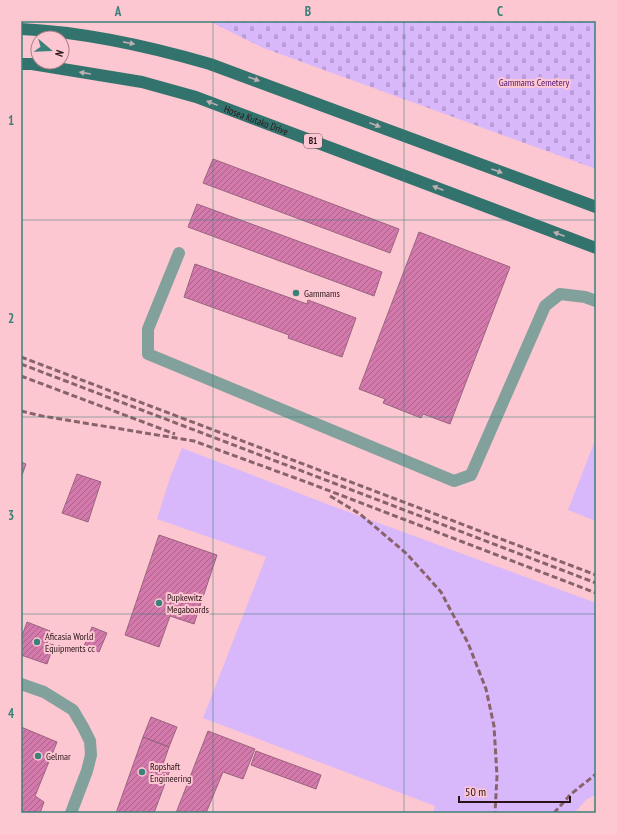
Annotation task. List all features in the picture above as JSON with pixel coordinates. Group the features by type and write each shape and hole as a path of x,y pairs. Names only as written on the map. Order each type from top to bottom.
{"main road":[{"path":"21,29 87,35 154,49 210,64 596,207"},
{"name":"Hosea Kutako Drive","path":"21,64 32,64 142,82 196,97 596,248"}],"street":[{"path":"179,253 148,329 148,354 454,481 471,475 545,306 560,294 585,297 596,301"},
{"path":"21,684 44,692 73,710 90,742 91,755 87,771 71,813"}],"green space":[{"name":"Gammams Cemetery","path":"209,21 596,21 596,169 261,47"},
{"path":"596,438 596,521 568,510"},
{"path":"182,448 327,504 596,603 596,794 586,800 574,813 433,813 435,806 203,718 266,557 157,519 171,475"}],"building":[{"path":"213,159 399,229 390,253 203,183"},
{"path":"197,204 382,272 374,296 188,227"},
{"path":"419,232 510,267 450,424 423,414 421,418 383,403 385,399 359,389"},
{"path":"195,264 307,304 308,300 356,318 342,357 288,338 289,335 184,297"},
{"path":"21,462 26,464 21,478"},
{"path":"77,474 101,482 88,522 62,513"},
{"path":"159,535 217,555 194,624 170,616 159,647 125,635"},
{"path":"27,622 50,631 47,643 54,645 47,664 21,655 21,635 22,636"},
{"path":"92,627 107,633 99,652 84,646"},
{"path":"151,717 177,727 169,747 143,737"},
{"path":"21,727 57,742 35,796 44,802 40,813 21,813"},
{"path":"208,731 255,749 243,779 223,772 206,813 176,813"},
{"path":"143,737 169,747 162,767 170,770 154,813 116,813"},
{"path":"256,751 321,775 316,789 251,765"}],"railway":[{"path":"21,357 596,575"},
{"path":"21,364 596,583"},
{"path":"21,376 175,434"},
{"path":"21,411 42,416 194,441 309,483 596,593"},
{"path":"330,496 360,514 407,554 441,592 468,643 486,689 494,726 497,776 495,813"},
{"path":"554,813 571,794 596,774"}],"place":[{"name":"Gammams","path":"296,293"},
{"name":"Pupkewitz Megaboards","path":"159,603"},
{"name":"Aficasia World Equipments cc","path":"37,642"},
{"name":"Gelmar","path":"38,756"},
{"name":"Ropshaft Engineering","path":"142,772"}]}
